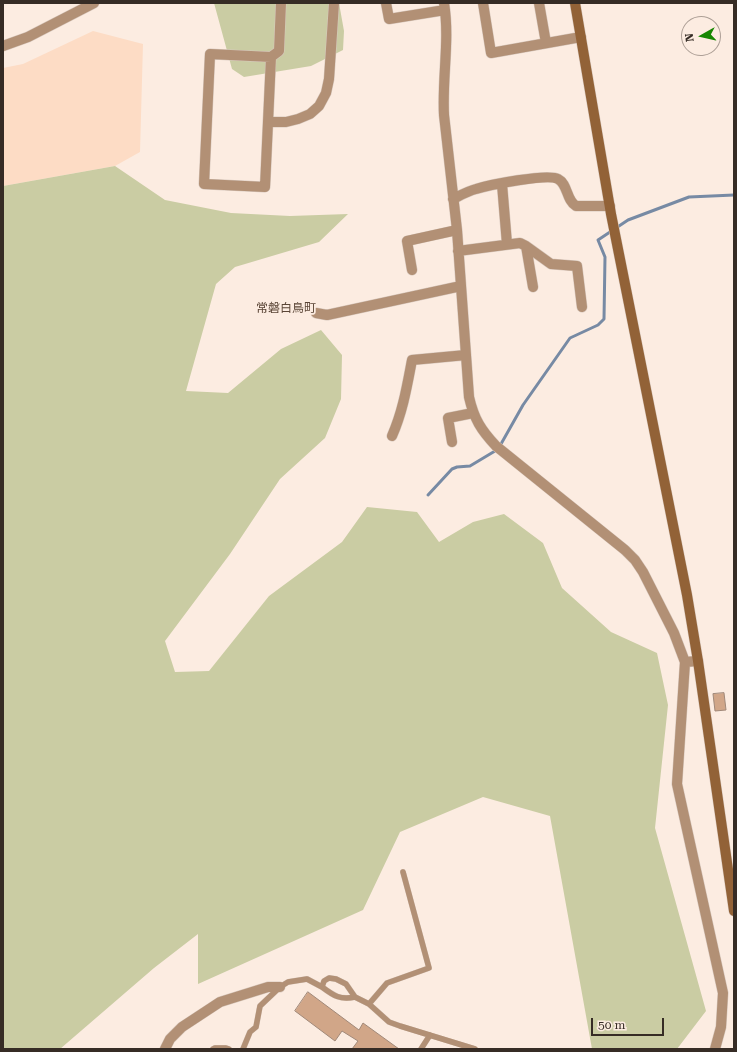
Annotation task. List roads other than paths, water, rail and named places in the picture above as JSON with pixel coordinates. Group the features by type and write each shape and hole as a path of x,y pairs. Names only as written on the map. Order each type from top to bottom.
{"street":[{"path":"3,46 28,37 94,3"},
{"path":"271,57 265,187 204,184 210,54 271,57 279,51 281,3"},
{"path":"268,122 286,122 298,119 310,114 319,106 326,93 329,79 334,3"},
{"path":"386,3 389,19 445,7 447,30 443,102 458,251 469,397 473,413 484,432 498,447 550,488 635,560 674,633 685,662 677,784 723,993 721,1027 715,1049"},
{"path":"483,3 491,52 581,37"},
{"path":"539,3 546,43"},
{"path":"575,3 610,206 687,595 734,911"},
{"path":"453,199 476,189 552,177 559,179 562,182 569,199 576,206 610,206"},
{"path":"502,184 508,244"},
{"path":"412,270 407,241 456,230"},
{"path":"458,251 520,243 551,264 577,266 582,307"},
{"path":"526,246 534,287"},
{"path":"316,313 327,315 461,286"},
{"path":"392,436 404,405 412,360 466,355"},
{"path":"452,442 448,418 473,413"},
{"path":"685,662 698,661"},
{"path":"165,1049 170,1039 182,1027 220,1002 268,987 280,987"}],"lane":[{"path":"369,1004 387,983 429,968 403,872"},
{"path":"322,987 324,981 329,978 336,979 346,984 355,997 369,1004 389,1022 475,1049"},
{"path":"244,1049 250,1032 256,1027 260,1006 280,987 288,982 307,979 334,995 344,999 355,997"},
{"path":"421,1049 430,1035"},
{"path":"213,1049 229,1049"}],"waterway":[{"path":"428,495 452,469 470,466 495,451 501,444 523,405 570,338 598,325 604,319 605,257 598,240 628,220 689,197 734,195"}],"district":[{"name":"常磐白鳥町","path":"286,308"}]}
